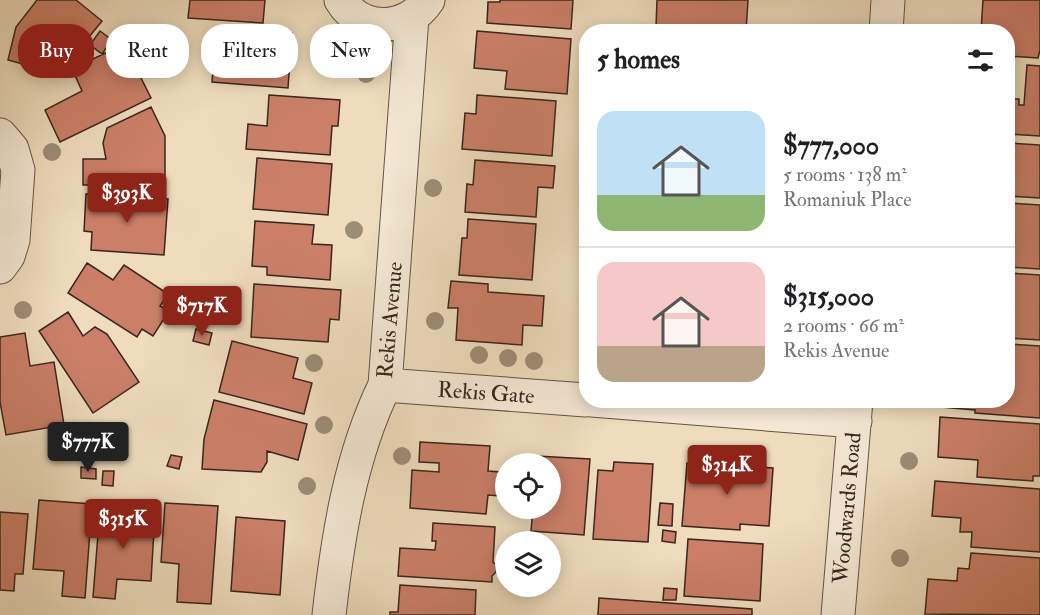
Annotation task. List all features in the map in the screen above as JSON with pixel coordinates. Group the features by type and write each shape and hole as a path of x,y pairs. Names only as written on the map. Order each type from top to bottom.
{"street":[{"name":"Rekis Avenue","path":"341,0 356,16 372,23 390,25 420,8"},
{"path":"886,24 888,0"},
{"name":"Rekis Avenue","path":"329,615 344,511 368,425 386,385 420,8"},
{"path":"0,135 12,149 18,170 13,240 8,256 0,267"},
{"name":"Rekis Gate","path":"386,385 579,399"},
{"path":"783,408 855,411"},
{"name":"Woodwards Road","path":"838,615 855,411"}],"building":[{"path":"37,0 76,0 102,21 94,31 94,24 18,24"},
{"path":"190,0 265,0 263,23 188,18"},
{"path":"500,0 573,0 571,29 487,23 488,2 500,2"},
{"path":"657,0 748,0 746,24 656,24"},
{"path":"983,0 1040,0 1038,58 1015,56 1015,24 982,24"},
{"path":"18,24 18,63 8,60"},
{"path":"100,31 106,36 106,48 102,54 94,48 94,39"},
{"path":"477,31 571,39 567,94 505,89 507,71 474,68"},
{"path":"106,53 106,78 141,78 151,98 60,142 45,110 82,91 76,78 94,78 94,58"},
{"path":"1027,65 1040,66 1040,136 1015,134 1015,99 1019,99 1019,105 1024,105"},
{"path":"212,78 289,78 288,88 212,82"},
{"path":"269,95 340,100 338,126 332,126 330,155 246,149 248,124 267,126"},
{"path":"477,95 556,101 552,156 462,149 465,113 476,114"},
{"path":"151,107 165,136 165,185 83,185 83,159 106,159 103,143 107,128"},
{"path":"1015,143 1040,145 1040,198 1015,196"},
{"path":"257,158 332,164 328,215 253,209"},
{"path":"475,160 555,166 553,188 538,187 536,217 465,212 467,184 473,185"},
{"path":"86,194 168,199 164,255 91,250 92,232 84,231"},
{"path":"1015,203 1040,205 1040,269 1015,267"},
{"path":"468,219 536,224 532,280 459,275 462,238 467,238"},
{"path":"255,221 314,225 312,244 332,245 330,280 267,275 267,267 252,266"},
{"path":"87,263 113,280 124,265 168,294 160,306 169,311 153,336 142,329 137,337 68,293"},
{"path":"1015,273 1040,275 1040,340 1015,338"},
{"path":"451,281 488,284 488,292 544,296 542,326 523,325 522,345 456,340 458,308 448,308"},
{"path":"254,284 341,290 339,320 330,319 328,342 251,337"},
{"path":"68,312 83,336 95,327 107,334 139,382 93,413 39,331"},
{"path":"196,329 212,333 209,345 193,341"},
{"path":"25,333 30,366 54,362 64,425 6,435 0,402 0,337"},
{"path":"232,341 298,358 293,378 312,383 304,414 219,392"},
{"path":"1015,344 1040,346 1040,418 975,413 975,410 952,408 1015,408"},
{"path":"214,400 307,424 298,460 267,451 267,462 261,472 202,469 204,439"},
{"path":"940,417 1040,424 1040,476 1033,476 1033,481 977,477 978,460 938,457"},
{"path":"93,430 104,446 92,454 82,437"},
{"path":"420,442 490,446 488,471 495,472 495,496 488,495 486,514 410,508 412,470 439,472 439,463 419,462"},
{"path":"171,455 182,457 179,469 167,466"},
{"path":"561,457 590,459 584,535 561,533 561,531 531,531 532,519 561,519"},
{"path":"614,462 653,464 648,542 593,539 598,470 613,471"},
{"path":"687,463 773,468 769,526 740,524 740,530 682,526"},
{"path":"81,467 96,469 96,479 81,478"},
{"path":"103,471 114,471 113,486 102,485"},
{"path":"935,481 1040,489 1040,552 971,547 972,532 960,532 961,518 932,516"},
{"path":"39,500 92,504 85,598 62,596 64,571 33,569"},
{"path":"165,503 218,506 211,604 177,602 179,564 161,562"},
{"path":"660,503 673,504 672,526 658,525"},
{"path":"100,509 155,513 151,581 117,579 115,599 93,597"},
{"path":"0,512 28,514 23,574 15,574 14,591 0,590"},
{"path":"236,517 285,521 280,595 231,591"},
{"path":"433,523 495,527 493,562 495,573 492,576 492,582 398,576 400,548 435,550 436,541 432,541"},
{"path":"663,530 676,532 675,543 662,541"},
{"path":"688,539 763,544 760,601 684,596"},
{"path":"971,553 1040,558 1040,615 925,614 928,579 957,581 958,568 969,569"},
{"path":"400,585 476,590 475,615 390,615 390,612 398,612"},
{"path":"664,588 677,589 676,600 663,600"},
{"path":"599,598 752,609 752,615 598,615"}]}
